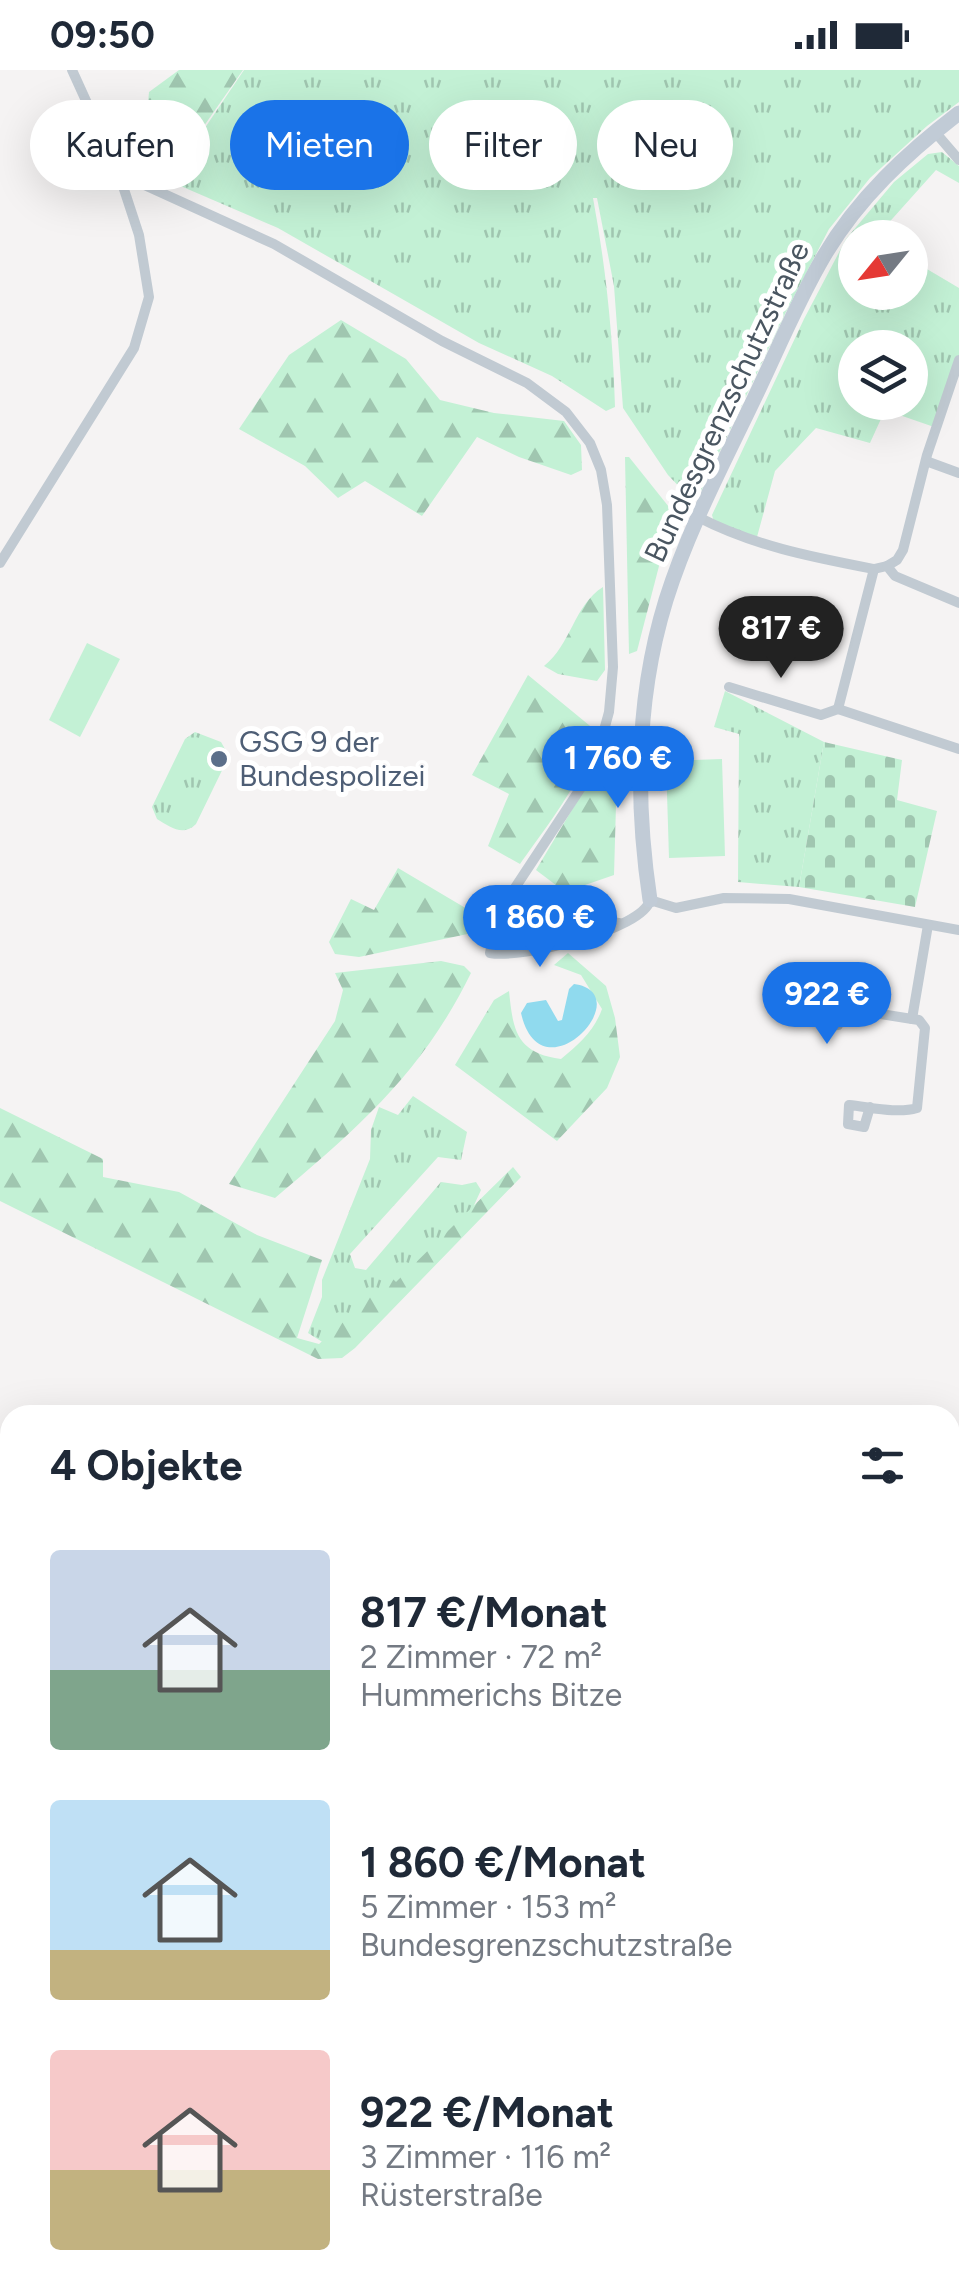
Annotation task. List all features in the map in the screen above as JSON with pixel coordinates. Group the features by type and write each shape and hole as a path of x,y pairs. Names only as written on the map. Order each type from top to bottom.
{"street":[{"path":"72,70 88,100"},
{"name":"Bundesgrenzschutzstraße","path":"650,900 641,829 642,719 657,631 676,570 793,314 826,252 880,181 959,114"},
{"path":"935,132 959,160"},
{"path":"0,563 128,358 140,331 148,282 125,190"},
{"path":"132,213 142,195 156,190 274,244 428,333 541,391 576,422 596,456 607,505 613,667 609,712 584,783 506,903 490,948 613,929 644,912 650,900 676,908 724,898 789,899 959,930"},
{"path":"698,517 740,538 781,550 874,569 887,566 903,550 926,461 958,367"},
{"path":"926,461 959,473"},
{"path":"887,566 895,576 959,603"},
{"path":"838,709 874,569"},
{"path":"730,687 821,715 838,709 959,749"},
{"path":"912,1019 928,925"},
{"path":"841,1009 919,1020 925,1028 916,1108 910,1111 870,1106"}],"green space":[{"path":"179,70 243,70 210,117 210,100 148,100 149,92"},
{"path":"244,70 959,70 959,102 870,178 829,229 701,491 689,497 668,475 623,408 614,286 597,198 593,198 611,328 614,381 615,407 606,411 552,376 479,343 278,228 190,190 210,190 210,120"},
{"path":"942,152 959,166 959,183 936,170 891,220 862,220 894,182 928,154"},
{"path":"838,254 838,310 928,310 928,270 959,288 959,360 937,428 914,420 928,420 928,330 838,330 838,420 880,420 870,443 816,428 775,471 757,537 714,522 712,515"},
{"path":"341,320 406,359 440,400 494,413 564,421 581,445 582,470 571,475 477,437 422,516 365,481 338,498 305,466 239,429 289,355"},
{"path":"625,457 629,457 673,512 637,651 629,654"},
{"path":"603,587 605,670 597,681 558,674 544,666 561,647 585,604"},
{"path":"87,643 120,659 80,737 49,720"},
{"path":"528,675 595,730 593,745 577,780 520,864 488,846 509,794 472,775"},
{"path":"725,691 824,742 799,887 738,882 739,734 714,727"},
{"path":"195,732 221,742 229,756 196,824 181,830 157,819 152,807 185,739"},
{"path":"824,742 902,760 897,800 937,811 915,907 799,887"},
{"path":"722,759 725,856 669,858 666,761"},
{"path":"598,766 617,770 614,875 565,892 536,870"},
{"path":"398,868 479,916 477,932 359,957 335,954 329,942 351,899 374,910"},
{"path":"568,953 606,986 620,1057 607,1088 557,1141 455,1065 494,1000 509,991 515,1028 534,1051 561,1059 580,1042 602,1009 581,975 554,965"},
{"path":"441,961 464,966 471,973 431,1040 386,1097 275,1198 229,1184 335,1021 343,990 335,973"},
{"path":"413,1096 467,1132 461,1160 438,1157 350,1254 355,1268 366,1270 441,1182 476,1182 481,1190 470,1214 332,1348 308,1333 322,1297 322,1280 370,1159 371,1130 379,1107 398,1115"},
{"path":"0,1108 103,1159 103,1177 179,1192 257,1235 322,1260 297,1338 319,1344 391,1277 396,1282 513,1167 521,1177 355,1348 342,1358 318,1359 0,1201"}],"water":[{"path":"574,984 592,991 597,1005 592,1020 580,1035 564,1045 547,1047 532,1037 521,1013 527,1003 546,1000 558,1021 562,1020 569,989"}],"place":[{"name":"GSG 9 der Bundespolizei","path":"219,759"}]}
